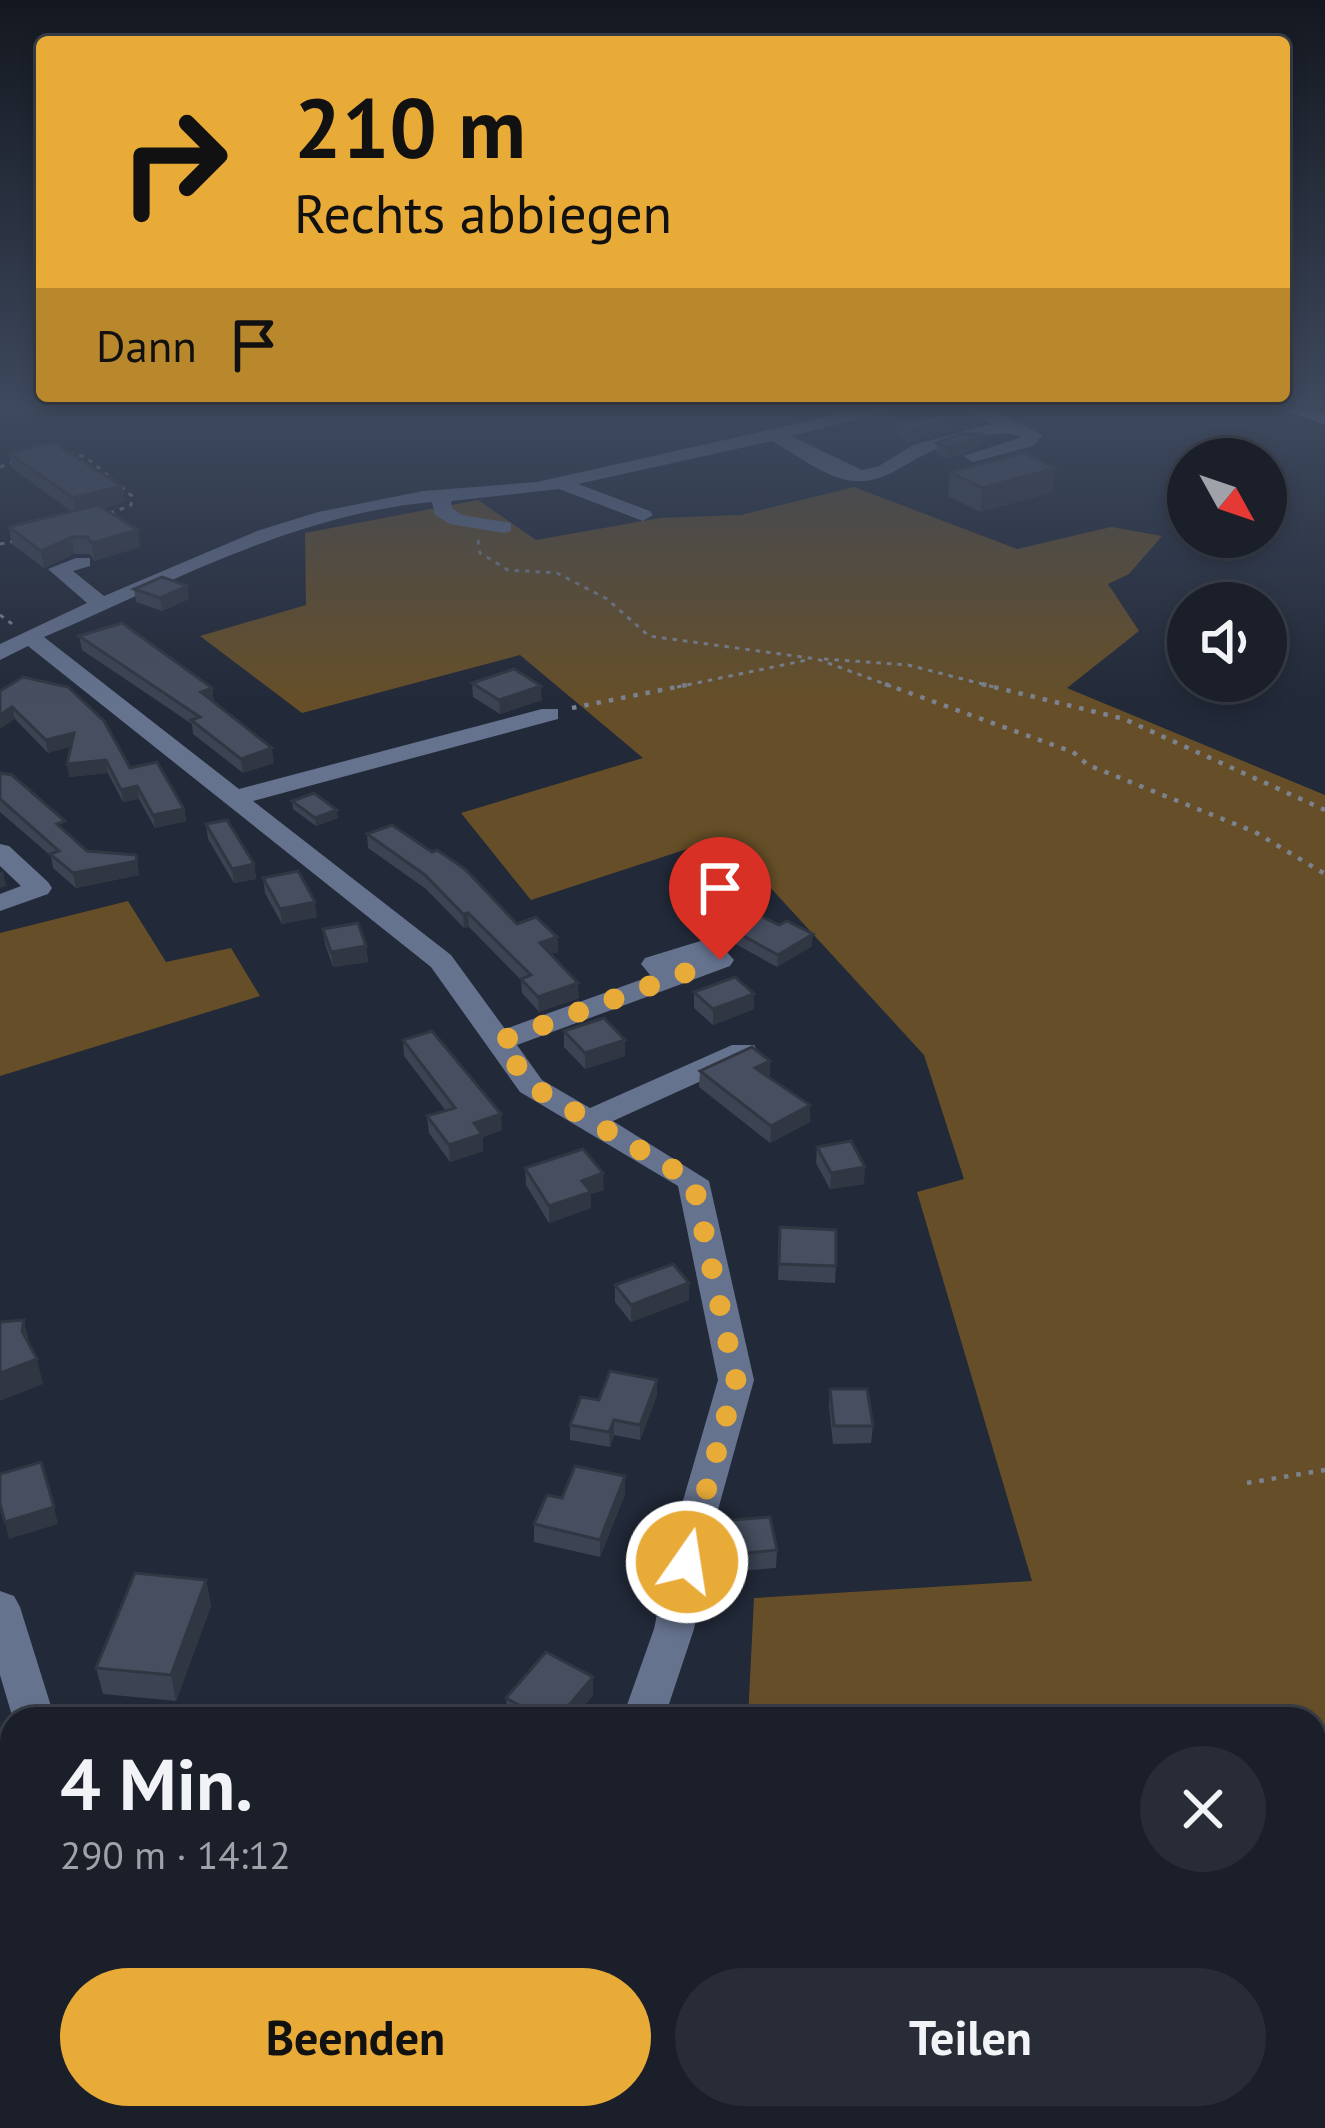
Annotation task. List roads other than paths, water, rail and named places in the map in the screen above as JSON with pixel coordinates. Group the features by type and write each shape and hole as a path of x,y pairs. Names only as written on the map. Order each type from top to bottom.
{"street":[{"path":"0,653 29,636 264,535 318,518 389,505"},
{"path":"442,505 442,511 457,520 495,526"},
{"path":"619,505 643,515"},
{"path":"83,562 51,567 102,605"},
{"path":"29,636 441,961 531,1086 693,1181 736,1380 694,1528 674,1629 647,1707"},
{"path":"235,798 561,711"},
{"path":"0,852 39,888 0,903"},
{"path":"500,1041 670,979"},
{"path":"589,1120 743,1051"},
{"path":"0,1607 30,1707"}]}
